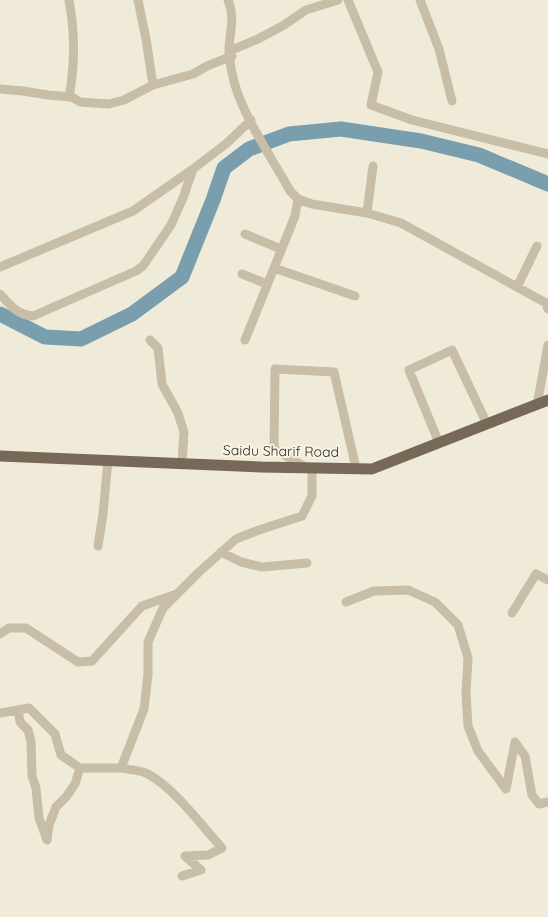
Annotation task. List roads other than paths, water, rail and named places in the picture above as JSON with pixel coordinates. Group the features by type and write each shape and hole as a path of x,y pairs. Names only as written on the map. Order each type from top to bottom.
{"main road":[{"name":"Saidu Sharif Road","path":"0,456 308,468 372,469 548,400"}],"street":[{"path":"68,0 74,58 69,97"},
{"path":"138,0 153,85"},
{"path":"228,0 231,8 232,30 230,54 232,73 237,92 256,132 276,164 290,191 298,199 312,204 367,213 401,223 547,304"},
{"path":"0,89 72,97 80,102 109,104 124,100 153,85 193,74 284,25 306,10 338,0"},
{"path":"348,0 378,72 370,106 412,120 548,154"},
{"path":"420,0 439,49 452,101"},
{"path":"0,267 133,211 227,143 251,120"},
{"path":"367,213 373,166"},
{"path":"0,294 14,309 25,316 33,316 136,271 143,266 171,225 184,198 193,169"},
{"path":"245,340 294,216 298,199"},
{"path":"245,234 281,249"},
{"path":"517,287 537,246"},
{"path":"274,268 355,296"},
{"path":"242,274 267,284"},
{"path":"150,340 158,348 162,384 178,413 184,432 182,463"},
{"path":"537,405 548,345"},
{"path":"439,442 409,370 452,350 487,424"},
{"path":"121,768 144,709 148,675 148,642 163,608 198,573 236,539 302,516 312,496 308,468 274,449 275,369 334,372 356,468"},
{"path":"98,546 103,514 108,460"},
{"path":"221,552 241,562 262,567 306,563"},
{"path":"512,613 536,574 548,580"},
{"path":"346,602 374,591 408,590 435,602 458,625 468,658 466,693 468,726 478,751 506,789 515,742 525,756 532,795 539,804 548,802"},
{"path":"0,634 9,628 26,628 78,662 92,661 142,606 177,594"},
{"path":"0,713 29,708 55,734 61,755 80,768 121,768 147,773 162,784 222,848 208,855 185,856 201,870 182,876"},
{"path":"18,710 20,722 28,730 31,741 32,776 36,788 39,818 46,840 56,807 66,798 75,784 80,768"}],"waterway":[{"path":"0,314 45,337 81,339 132,314 182,277 213,200 224,168 249,149 289,134 341,129 421,141 479,155 548,184"}]}
